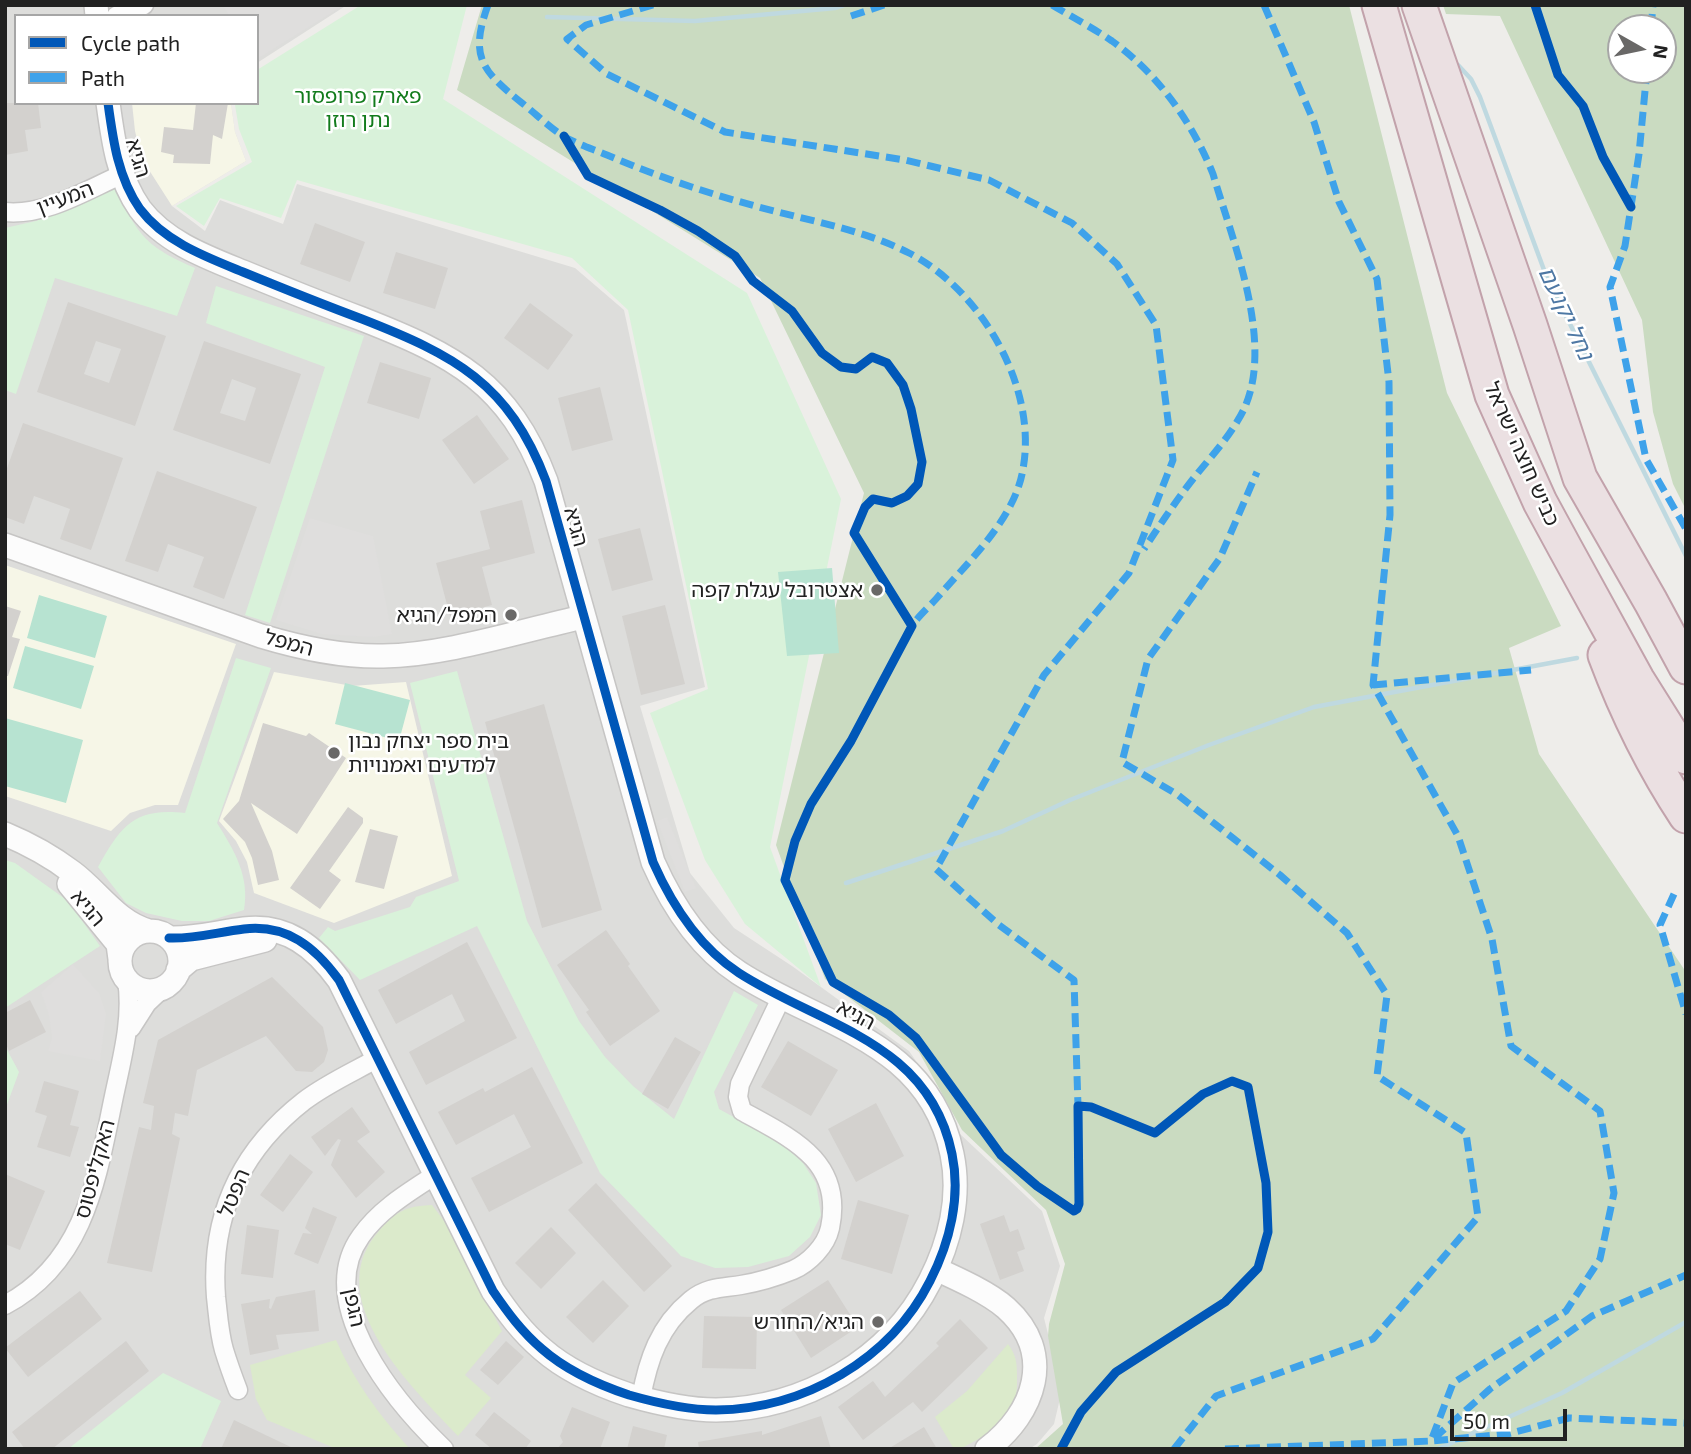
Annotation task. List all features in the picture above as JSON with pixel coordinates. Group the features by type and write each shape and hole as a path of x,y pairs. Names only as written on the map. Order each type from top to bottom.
{"highway":[{"name":"כביש חוצה ישראל","path":"1379,5 1492,395 1565,548 1637,679 1686,757"},
{"name":"כביש חוצה ישראל","path":"1419,5 1580,478 1686,667"},
{"path":"1565,548 1620,694 1668,789 1686,816"}],"street":[{"path":"121,14 144,5"},
{"name":"הגיא","path":"5,835 34,846 72,872 125,921 159,934 189,939 246,929 286,933 322,957 339,980 494,1291 515,1323 544,1351 579,1374 607,1388 678,1407 715,1410 753,1407 790,1398 826,1384 863,1361 895,1333 921,1299 936,1269 950,1231 955,1196 952,1155 942,1120 923,1089 901,1064 869,1041 738,973 684,920 667,892 653,862 538,461 509,411 483,382 450,358 412,339 181,245 152,223 141,210 123,174 113,138 108,105"},
{"name":"המעיין","path":"5,212 23,214 40,210 123,174"},
{"name":"המפל","path":"5,545 261,636 303,648 343,655 383,656 423,652 583,617"},
{"name":"הגיא","path":"51,858 118,944 124,970"},
{"path":"172,978 178,952 159,934 141,932 126,942 124,970 141,989 158,989 172,978 191,959 248,943 271,939 299,940"},
{"name":"האקליפטוס","path":"5,1305 46,1275 69,1247 84,1218 95,1186 129,1015 124,970"},
{"name":"האקליפטוס","path":"123,1050 133,1023 147,1003 172,978"},
{"path":"641,1398 647,1366 656,1343 691,1300 715,1287 769,1279 797,1269 815,1255 829,1234 833,1213 832,1194 826,1174 797,1141 742,1111 738,1097 740,1084 782,996"},
{"name":"הפטל","path":"238,1390 223,1348 215,1280 216,1242 225,1205 242,1168 272,1128 306,1100 378,1058"},
{"name":"הגפן","path":"435,1175 402,1196 376,1218 360,1237 350,1259 346,1284 362,1343 383,1378 416,1422 444,1449"},
{"path":"936,1269 1005,1307 1030,1338 1035,1357 1034,1380 1029,1399 1019,1419 1000,1440 987,1449"}],"shaded area":[{"path":"5,5 347,5 259,62 259,14 14,14 14,105 231,105 235,132 246,161 172,206 205,231 220,200 283,224 297,184 575,268 624,310 705,687 640,706 690,873 734,928 792,966 909,1051 941,1097 960,1134 1042,1211 1060,1266 1044,1318 1062,1390 1054,1424 1037,1444 1029,1449 5,1449"},
{"path":"223,5 344,5 259,58 259,14 228,14"},
{"path":"132,105 231,105 235,132 246,161 172,206 142,159"},
{"path":"310,518 373,536 392,634 373,637 322,634 276,620"},
{"path":"5,565 236,644 178,805 155,805 130,813 111,831 5,796"},
{"name":"בית ספר יצחק נבון למדעים ואמנויות","path":"274,672 352,686 406,682 452,876 334,923 254,893 247,862 236,841 219,821"},
{"path":"667,817 696,888 685,892 657,821"},
{"path":"73,964 99,993 106,1014 100,1061 48,1051 52,1037 49,1015 41,992"}],"green space":[{"name":"פארק פרופסור נתן רוזן","path":"361,5 467,5 443,99 747,293 841,499 770,847 821,987 745,924 705,860 650,713 708,689 628,310 572,258 297,180 281,218 220,198 204,226 176,206 252,162 239,129 235,105 259,105 259,69"},
{"path":"482,5 1349,5 1447,393 1561,626 1509,648 1539,754 1686,972 1686,1449 1035,1449 1063,1424 1048,1336 1065,1264 1046,1210 962,1130 919,1052 825,979 776,845 864,493 760,278 457,90"},
{"path":"1443,5 1686,5 1686,510 1673,484 1653,412 1642,320 1500,16 1446,14"},
{"path":"116,187 130,217 145,238 165,253 195,268 177,316 55,278 16,394 5,390 5,228 36,221"},
{"path":"216,286 364,336 270,623 245,615 325,367 206,323"},
{"path":"832,568 839,653 787,656 778,572"},
{"path":"39,595 107,616 95,658 27,638"},
{"path":"25,646 94,666 81,709 13,688"},
{"path":"236,658 271,668 217,823 235,853 243,875 244,910 209,921 182,921 146,913 126,903 98,867 114,840 131,822 153,813 185,813"},
{"path":"457,671 527,921 579,1021 605,1057 633,1086 674,1119 734,991 758,1005 714,1092 719,1109 781,1143 803,1163 816,1183 821,1215 810,1237 789,1256 748,1267 715,1268 681,1256 600,1173 477,926 360,980 319,938 328,927 335,931 410,907 416,897 459,881 410,683"},
{"path":"345,683 410,700 399,741 335,724"},
{"path":"5,718 83,740 66,803 5,786"},
{"path":"5,860 15,863 68,901 100,946 5,1008"},
{"path":"5,1046 19,1072 5,1110"},
{"path":"432,1205 448,1226 502,1331 465,1375 491,1398 458,1436 419,1394 379,1342 366,1314 359,1286 363,1258 384,1225 395,1215 408,1209"},
{"path":"336,1340 368,1397 410,1449 337,1449 267,1420 256,1399 250,1365"},
{"path":"1008,1344 1014,1355 1017,1371 1017,1391 1009,1414 984,1436 960,1449 954,1449 935,1417 967,1391"},
{"path":"163,1373 221,1401 200,1449 68,1449"}],"building":[{"path":"5,103 38,105 41,128 25,130 28,151 5,155"},
{"path":"196,105 228,105 222,139 213,135 210,164 173,163 174,155 161,152 164,127 193,130"},
{"path":"315,223 365,242 350,282 300,264"},
{"path":"396,252 448,268 435,309 383,293"},
{"path":"68,302 166,336 135,426 37,392","holes":["96,341 121,349 109,383 84,374"]},
{"path":"530,303 573,335 548,370 504,338"},
{"path":"204,341 301,374 270,464 173,430","holes":["232,379 256,388 245,421 220,413"]},
{"path":"380,362 431,378 419,419 367,403"},
{"path":"600,387 613,440 572,451 558,398"},
{"path":"477,415 509,459 474,484 442,440"},
{"path":"23,423 123,458 91,550 60,539 70,509 34,496 24,524 5,517 5,474"},
{"path":"157,471 257,507 224,599 193,587 204,557 168,544 158,572 125,561"},
{"path":"522,500 535,553 482,567 492,605 450,616 436,563 490,549 480,511"},
{"path":"640,528 653,580 612,591 598,539"},
{"path":"665,605 685,684 641,695 622,616"},
{"path":"5,606 21,611 12,637 20,639 8,676 5,676"},
{"path":"544,704 602,910 542,928 485,722"},
{"path":"263,723 306,736 309,733 346,758 297,834 251,803 272,851 279,880 258,885 245,842 223,819 239,801"},
{"path":"348,807 363,818 363,823 329,871 341,880 320,909 290,888"},
{"path":"370,829 398,836 384,889 355,882"},
{"path":"606,930 660,1011 610,1046 586,1012 589,1010 557,965"},
{"path":"467,942 517,1038 426,1085 409,1052 465,1021 452,994 396,1024 378,990"},
{"path":"272,977 323,1027 328,1050 324,1062 312,1072 296,1071 266,1036 197,1070 188,1116 175,1113 172,1134 180,1138 152,1272 107,1263 139,1127 151,1130 154,1106 143,1103 158,1040"},
{"path":"30,1000 46,1032 9,1051 5,1042 5,1013"},
{"path":"675,1037 701,1052 668,1109 642,1094"},
{"path":"788,1041 838,1070 811,1116 761,1087"},
{"path":"532,1067 583,1163 489,1212 471,1178 531,1147 514,1114 456,1145 438,1112 483,1088 485,1092"},
{"path":"44,1081 79,1091 70,1125 79,1127 70,1157 37,1147 47,1116 35,1112"},
{"path":"876,1103 904,1156 856,1182 828,1129"},
{"path":"352,1107 370,1132 357,1141 385,1172 356,1198 331,1165 341,1140 338,1139 325,1156 311,1137"},
{"path":"290,1154 313,1172 283,1212 260,1195"},
{"path":"5,1174 45,1191 20,1250 5,1244"},
{"path":"596,1183 672,1266 644,1292 568,1210"},
{"path":"858,1200 909,1215 892,1274 841,1259"},
{"path":"313,1207 337,1217 318,1264 294,1254 303,1233 312,1234 305,1228"},
{"path":"1004,1215 1010,1232 1018,1229 1025,1249 1017,1252 1024,1271 1000,1280 980,1224"},
{"path":"247,1225 279,1230 273,1278 241,1274"},
{"path":"551,1227 576,1253 541,1289 515,1263"},
{"path":"603,1280 629,1306 593,1343 566,1317"},
{"path":"828,1280 858,1327 811,1358 781,1310"},
{"path":"315,1290 319,1331 276,1335 279,1349 250,1355 241,1304 270,1299 271,1309 276,1297"},
{"path":"80,1291 102,1319 28,1377 5,1348"},
{"path":"704,1316 757,1317 756,1369 702,1368"},
{"path":"960,1319 988,1348 922,1412 913,1402 863,1440 838,1407 873,1381 885,1397 939,1346 936,1343"},
{"path":"126,1341 149,1371 52,1449 25,1449 12,1432"},
{"path":"506,1341 524,1357 498,1385 480,1370"},
{"path":"572,1407 610,1422 600,1449 557,1449 563,1442 560,1436"},
{"path":"494,1412 531,1441 525,1449 492,1449 475,1435"},
{"path":"821,1416 831,1449 699,1449 698,1442 762,1431 762,1435"},
{"path":"234,1420 295,1449 221,1449"},
{"path":"633,1426 667,1435 664,1449 627,1449"},
{"path":"924,1427 937,1449 888,1449"}],"waterway":[{"path":"547,17 695,21 844,5"},
{"name":"נחל יקנעם","path":"1458,65 1471,79 1480,97 1547,278 1686,556"},
{"path":"846,883 1003,831 1070,800 1314,707 1577,658"},
{"path":"1438,1449 1562,1393 1686,1322"}],"marked path":[{"path":"488,5 482,23 480,50 489,72 508,92 563,136 691,187 877,239 909,253 935,270 959,291 981,316 999,344 1013,374 1022,406 1025,438 1023,469 1011,505 1000,522 909,631"},
{"path":"653,5 586,25 567,39 607,74 725,132 905,160 989,180 1072,223 1117,264 1156,325 1173,460 1129,573 1044,675 936,869 999,925 1074,980 1078,1106"},
{"path":"851,16 884,5"},
{"path":"1052,5 1105,36 1129,54 1172,100 1195,136 1213,174 1249,298 1255,363 1250,393 1233,428 1180,496 1144,549"},
{"path":"1264,5 1314,122 1339,202 1377,279 1389,382 1390,515 1373,685 1458,836 1492,939 1511,1046 1600,1111 1614,1193 1600,1259 1566,1311 1453,1383 1431,1441 1507,1434 1569,1418 1686,1423"},
{"path":"1652,14 1653,5"},
{"path":"1646,84 1639,154 1625,246 1610,287 1646,459 1686,529"},
{"path":"1174,1449 1216,1396 1373,1339 1478,1217 1466,1133 1377,1076 1387,995 1347,933 1280,875 1178,795 1122,762 1148,659 1220,558 1257,472"},
{"path":"1373,685 1531,670"},
{"path":"1674,894 1660,925 1686,1014"},
{"path":"1225,1449 1431,1441 1490,1389 1592,1316 1686,1275"}],"cycle path":[{"path":"1535,5 1558,75 1583,106 1603,157 1631,207"},
{"path":"108,105 115,145 126,185 140,209 161,231 215,260 395,332 451,360 496,396 515,419 546,481 653,862 688,924 725,963 771,991 868,1041 896,1061 921,1086 940,1116 954,1170 952,1219 937,1266 913,1309 892,1334 868,1356 841,1375 812,1390 781,1401 749,1407 694,1409 640,1398 595,1382 573,1371 542,1349 516,1322 493,1291 339,980 320,957 287,934 259,928 169,938"},
{"path":"564,136 588,176 660,210 735,256 753,281 792,311 822,353 841,367 856,369 872,357 887,363 903,385 911,409 922,462 918,484 907,496 892,503 873,499 865,507 854,533 912,626 851,741 811,804 795,841 785,880 833,982 889,1015 916,1038 1001,1155 1037,1186 1074,1211 1079,1204 1078,1106 1091,1107 1155,1133 1203,1094 1232,1081 1248,1087 1266,1183 1268,1232 1258,1268 1225,1302 1116,1372 1081,1412 1061,1449"}],"place":[{"name":"אצטרובל עגלת קפה","path":"877,590"},
{"name":"המפל/הגיא","path":"511,615"},
{"name":"בית ספר יצחק נבון למדעים ואמנויות","path":"334,753"},
{"name":"הגיא/החורש","path":"878,1322"}]}
